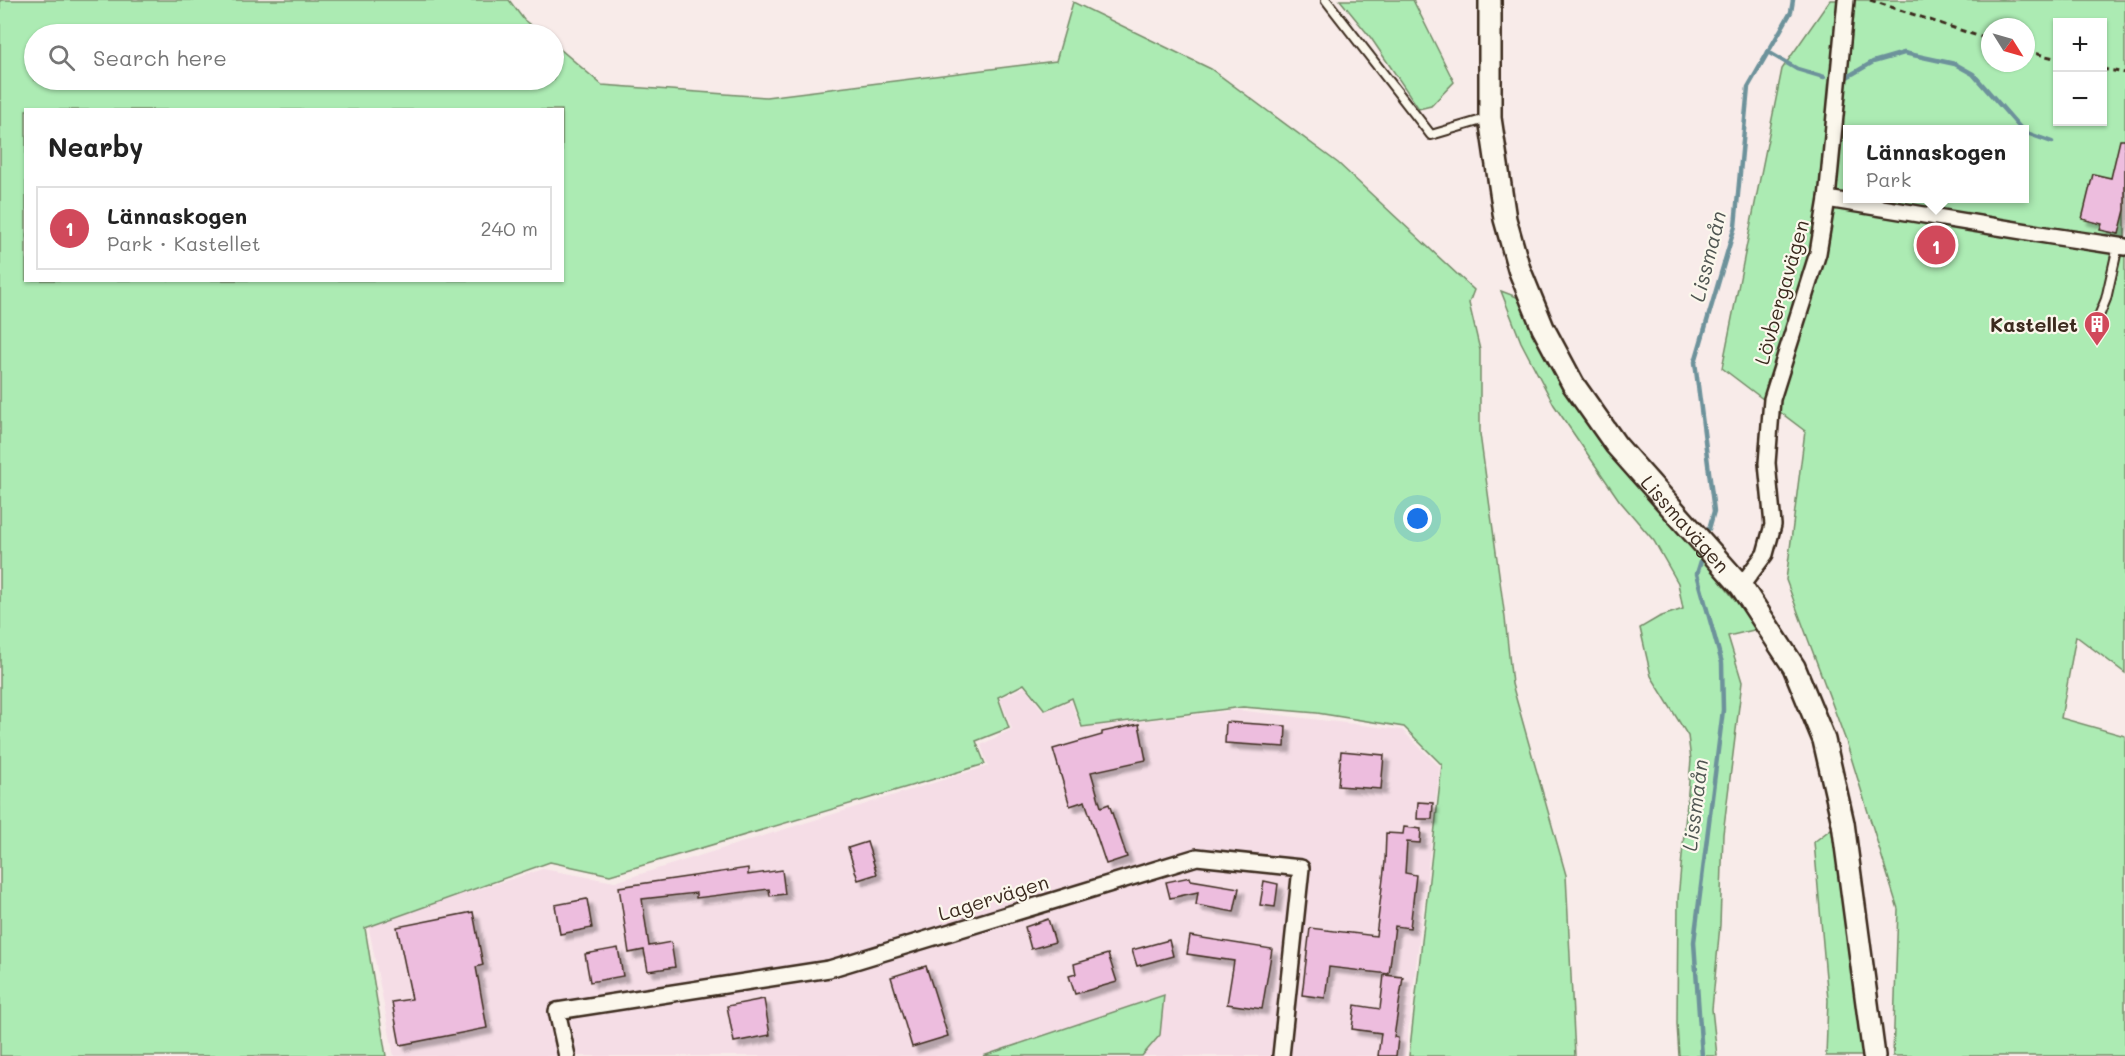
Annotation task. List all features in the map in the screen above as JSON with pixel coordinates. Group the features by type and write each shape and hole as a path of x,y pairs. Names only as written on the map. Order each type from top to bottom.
{"street":[{"name":"Lissmavägen","path":"1490,0 1490,118 1505,219 1519,269 1543,328 1573,384 1616,445 1742,586 1794,667 1824,740 1843,823 1874,1056"},
{"name":"Lövbergavägen","path":"1742,586 1765,555 1773,525 1767,463 1772,399 1818,253 1827,198 1846,0"},
{"path":"1827,198 1843,201"},
{"path":"1858,203 2122,246"},
{"name":"Lagervägen","path":"567,1056 557,1011 829,969 1197,857 1301,868 1281,1056"}],"lane":[{"path":"1326,0 1431,135 1490,118"},
{"path":"2099,316 2122,246"}],"path":[{"path":"1870,0 1981,37"},
{"path":"2035,53 2053,57"},
{"path":"2107,70 2125,73"}],"shaded area":[{"path":"1025,687 1043,712 1071,701 1080,728 1238,710 1402,730 1440,767 1405,1056 1142,1056 1160,1035 1164,995 983,1056 394,1056 368,924 543,869 615,882 988,766 981,745 1012,729 1000,698"}],"green space":[{"path":"0,0 509,0 529,24 24,24 24,90 564,90 564,53 602,85 766,97 1056,61 1073,2 1211,69 1338,163 1474,290 1469,303 1480,350 1480,434 1512,684 1566,875 1575,1056 1409,1056 1442,765 1404,727 1317,713 1243,707 1082,727 1072,698 1045,710 1024,684 998,697 1009,728 976,741 985,764 610,875 550,862 365,928 386,1056 0,1056"},
{"path":"1340,0 1413,0 1454,82 1431,106 1419,109 1371,38"},
{"path":"1830,0 2125,0 2125,673 2076,636 2061,718 2125,736 2125,1056 1893,1056 1898,909 1846,741 1786,580 1805,431 1722,368 1782,69"},
{"path":"1501,291 1517,297 1550,361 1577,406 1631,480 1690,543 1758,629 1728,636 1742,682 1723,834 1720,925 1712,1009 1717,1056 1679,1056 1678,899 1691,760 1688,736 1651,676 1640,628 1659,617 1683,609 1678,583 1654,541 1619,500 1554,405 1521,342"},
{"path":"1835,826 1862,1056 1826,1056 1828,1000 1814,842"},
{"path":"1164,995 1160,1035 1142,1056 983,1056"}],"building":[{"path":"2120,140 2125,140 2125,210 2119,234 2100,230 2102,224 2082,219 2093,174 2111,178"},
{"path":"1226,722 1286,726 1285,747 1225,743"},
{"path":"1139,724 1146,760 1091,772 1101,807 1109,804 1127,857 1106,864 1085,801 1070,806 1053,749 1102,735 1102,732"},
{"path":"1341,751 1384,755 1381,789 1338,786"},
{"path":"1418,802 1433,803 1432,819 1417,819"},
{"path":"1404,827 1421,829 1420,843 1407,842 1405,873 1416,875 1410,928 1395,926 1389,974 1329,967 1325,998 1302,995 1310,928 1376,936 1385,862 1386,833 1403,834"},
{"path":"867,842 877,874 858,880 848,848"},
{"path":"748,868 748,875 782,870 785,894 770,896 769,889 696,898 696,893 642,899 649,946 671,942 675,967 648,971 644,950 629,953 619,887"},
{"path":"1190,877 1191,880 1239,888 1234,912 1196,905 1198,892 1170,898 1166,882"},
{"path":"1264,881 1278,884 1275,907 1260,905"},
{"path":"587,899 592,928 560,934 555,905"},
{"path":"473,912 483,965 476,967 487,1028 400,1045 392,1002 412,999 397,927"},
{"path":"1048,919 1055,942 1031,949 1025,927"},
{"path":"1190,936 1272,949 1262,1009 1227,1004 1234,961 1187,954"},
{"path":"1169,940 1173,956 1137,966 1132,950"},
{"path":"618,948 623,976 590,982 585,954"},
{"path":"1108,954 1117,982 1075,994 1069,976 1076,974 1074,964"},
{"path":"926,966 948,1036 912,1047 891,977"},
{"path":"1384,975 1403,977 1394,1037 1398,1038 1396,1056 1378,1056 1381,1033 1352,1029 1355,1005 1380,1009"},
{"path":"764,999 770,1035 734,1042 727,1006"}],"waterway":[{"name":"Lissmaån","path":"1709,529 1714,511 1695,362 1735,226 1748,87 1791,12 1793,0"},
{"path":"1768,52 1797,69 1824,77"},
{"path":"1847,77 1873,62 1904,53 1955,64 1973,74 2018,125"},
{"path":"2029,134 2052,142"},
{"name":"Lissmaån","path":"1701,561 1697,574 1722,663 1723,710 1694,942 1702,1056"}],"place":[{"name":"Lännaskogen","path":"1936,245"},
{"name":"Kastellet","path":"2097,347"}]}
